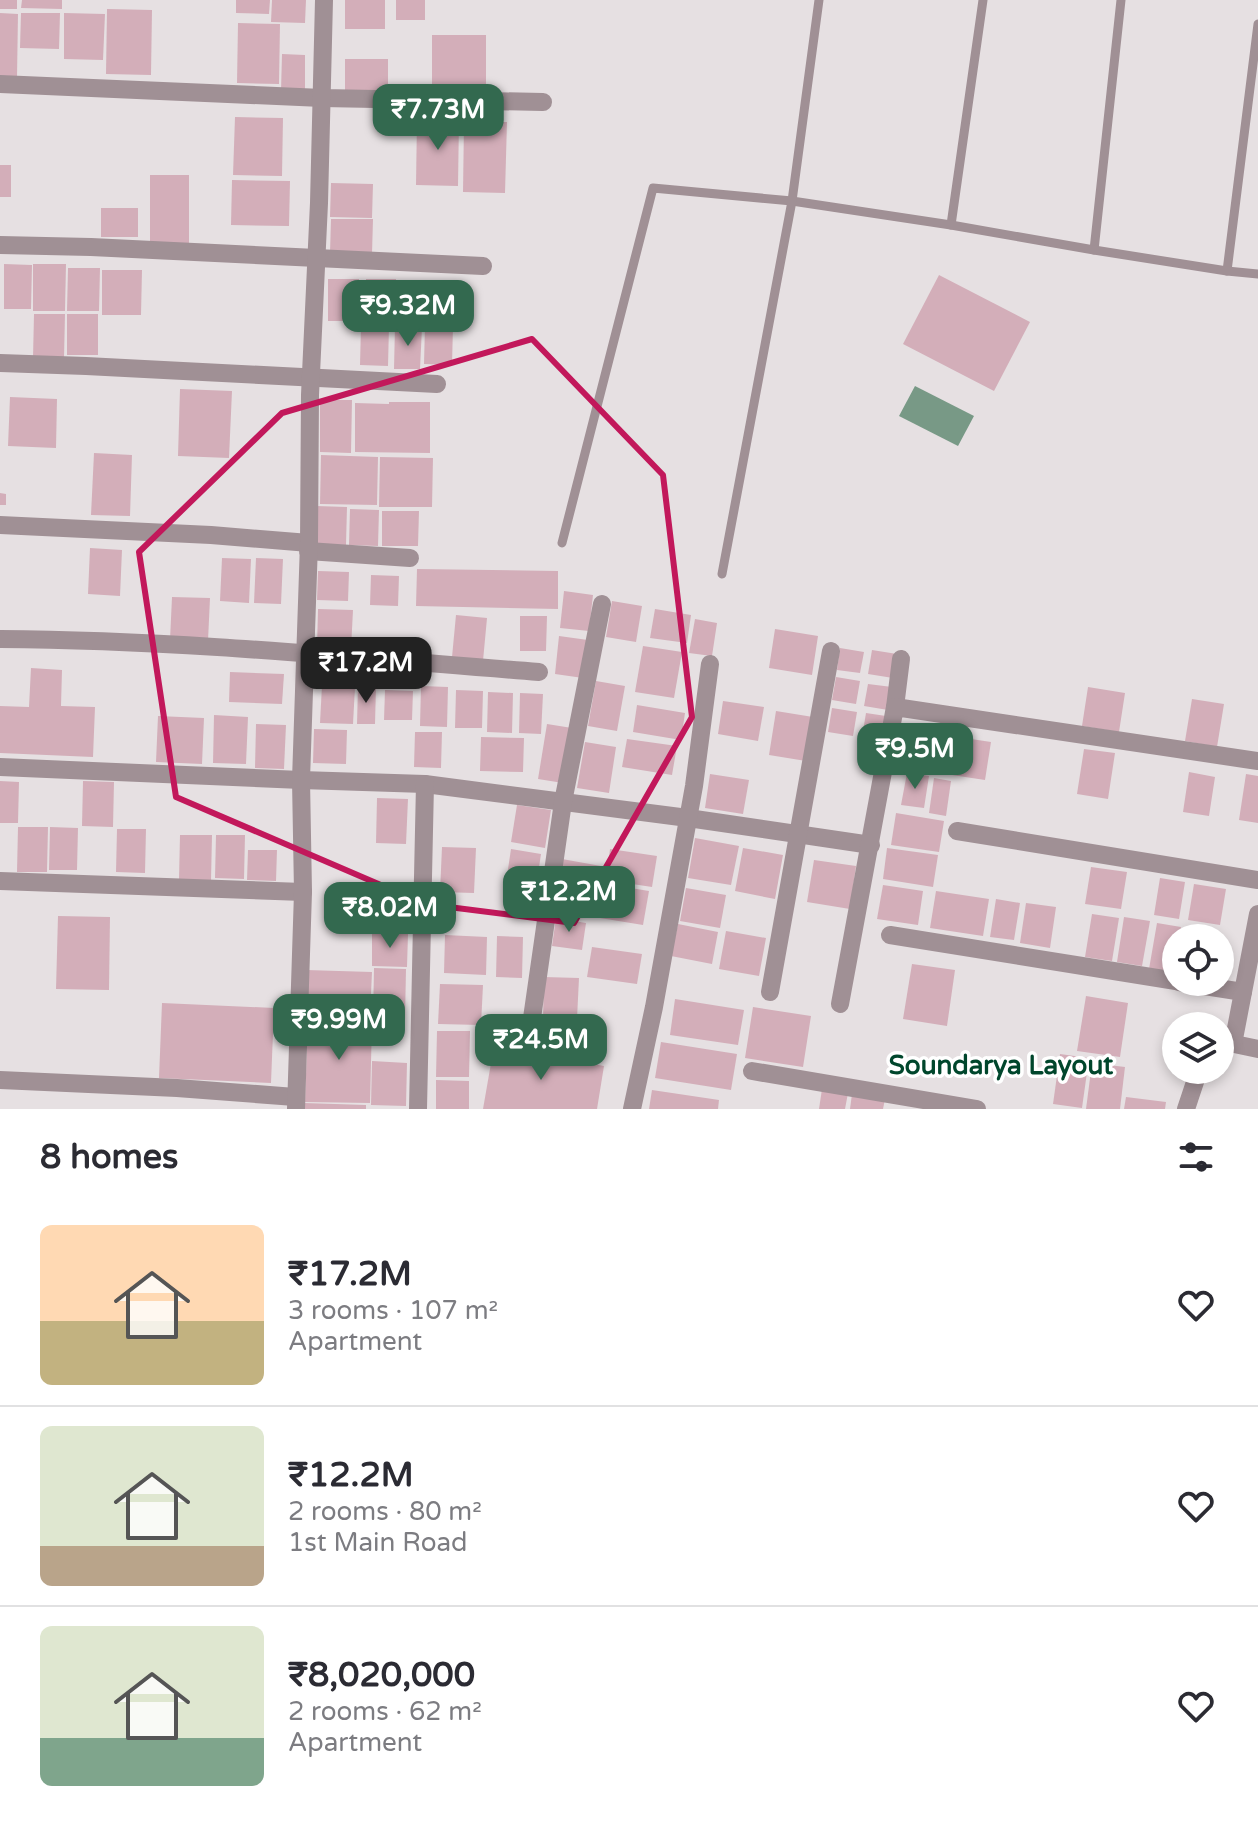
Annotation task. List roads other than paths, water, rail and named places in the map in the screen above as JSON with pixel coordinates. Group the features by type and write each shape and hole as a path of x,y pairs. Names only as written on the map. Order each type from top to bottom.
{"street":[{"path":"0,1080 177,1088 296,1103 303,892 301,780 311,378 324,0"},
{"path":"0,84 322,98 543,102"},
{"path":"0,245 483,266"},
{"path":"0,363 437,384"},
{"path":"0,525 211,535 410,558"},
{"path":"532,1018 563,802 602,604"},
{"path":"0,639 75,640 304,654 539,672"},
{"path":"770,992 831,651"},
{"path":"840,1004 871,845 901,659"},
{"path":"632,1109 688,818 710,664"},
{"path":"895,707 1258,761"},
{"path":"0,767 425,784 871,845"},
{"path":"418,1109 425,784"},
{"path":"957,831 1258,880"},
{"path":"0,881 303,892"},
{"path":"1234,1021 1243,992 1258,914"},
{"path":"890,935 1162,979"},
{"path":"1234,991 1243,992"},
{"path":"1234,1044 1258,1049"},
{"path":"752,1071 901,1103 977,1109"},
{"path":"1186,1109 1194,1084"}],"lane":[{"path":"722,574 792,201 819,0"},
{"path":"951,225 983,0"},
{"path":"1094,250 1121,0"},
{"path":"1227,271 1258,24"},
{"path":"562,543 653,188 792,201 1258,274"}],"district":[{"name":"Soundarya Layout","path":"1001,1065"}]}
